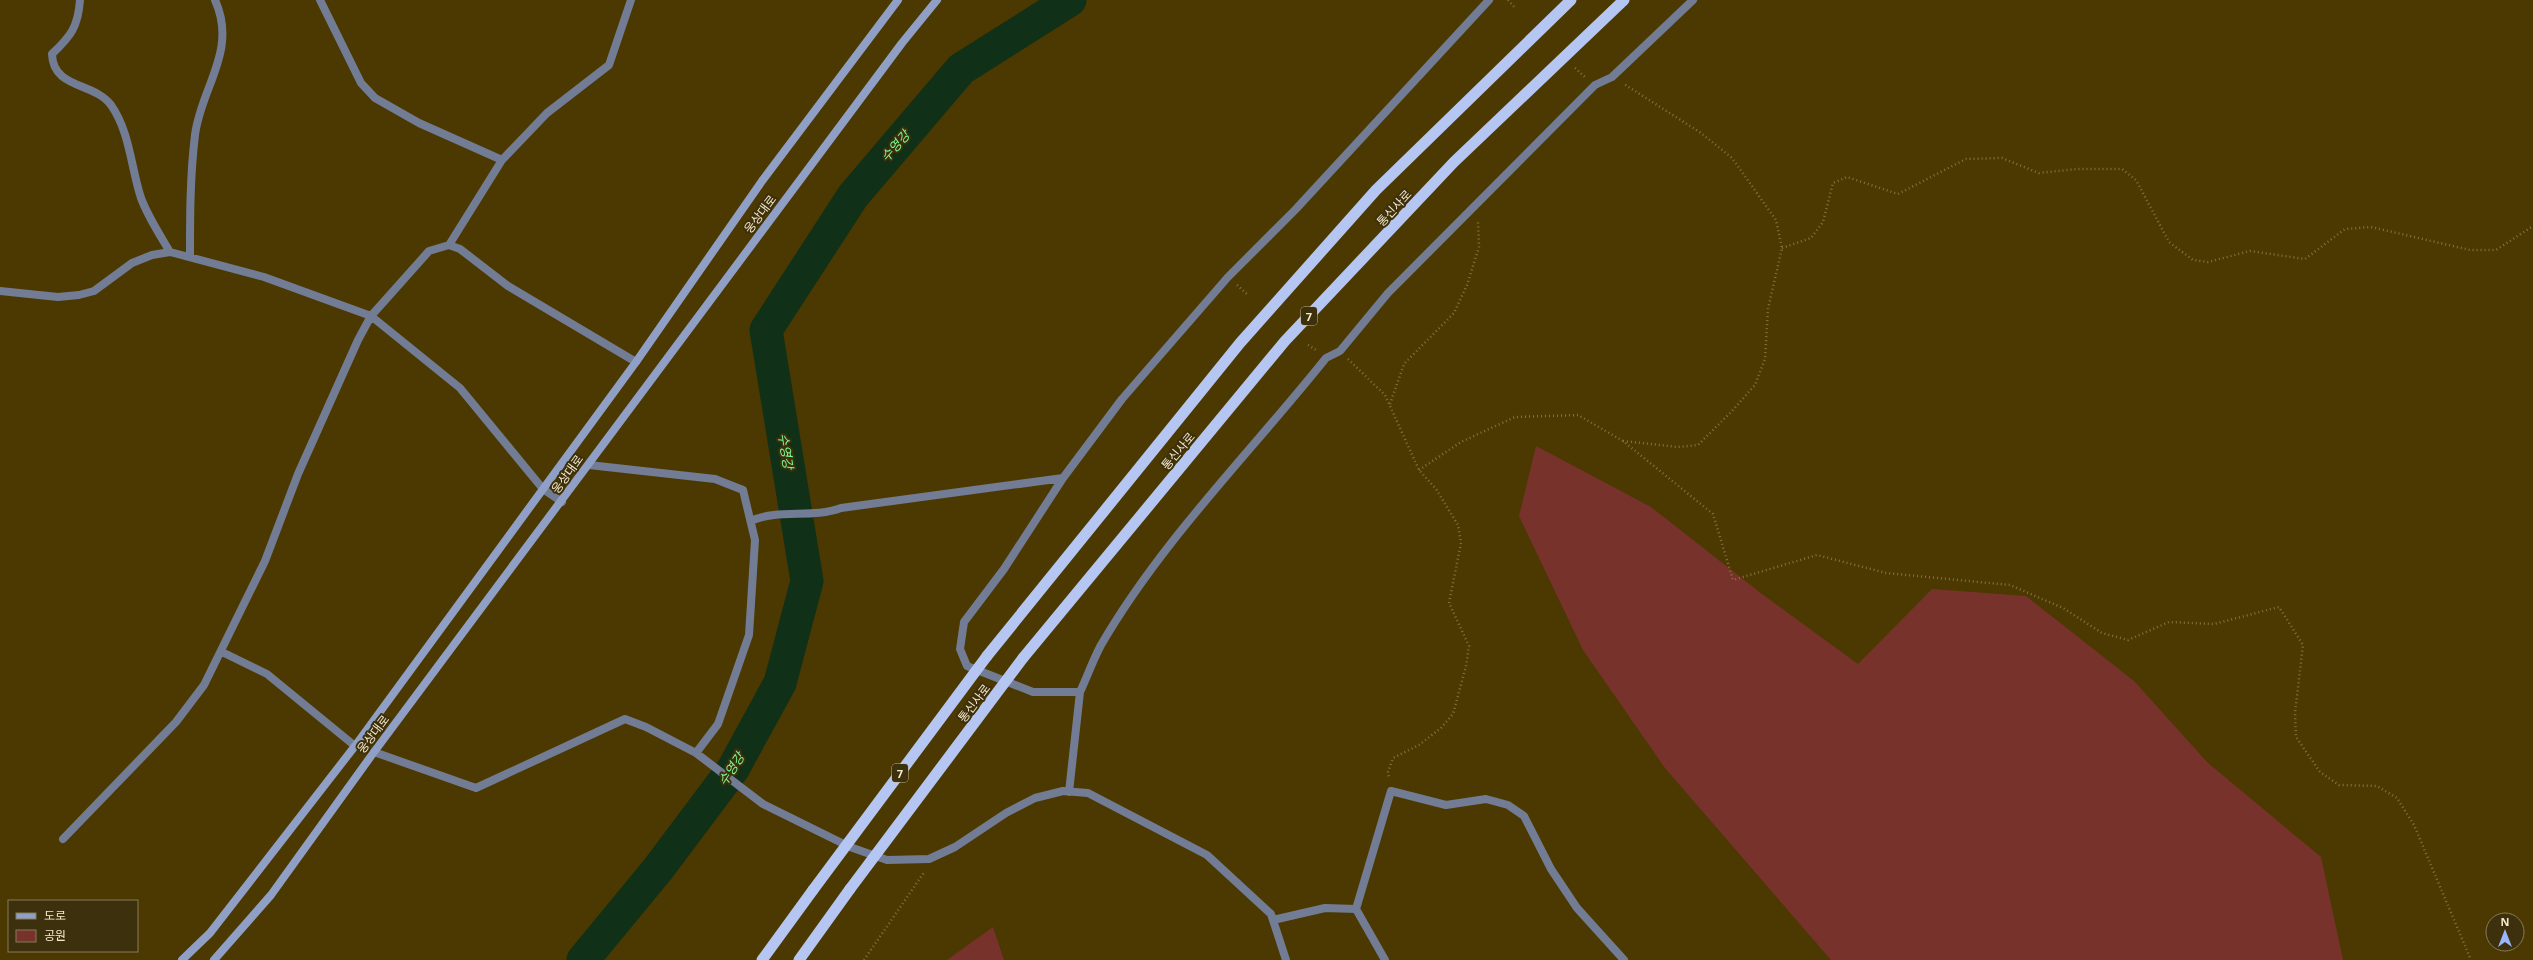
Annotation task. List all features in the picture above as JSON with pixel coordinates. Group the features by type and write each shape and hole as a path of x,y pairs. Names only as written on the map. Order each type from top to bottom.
{"highway":[{"name":"통신사로","path":"762,960 987,656 1240,343 1371,196 1571,0"},
{"name":"통신사로","path":"799,960 850,889 1024,658 1285,342 1454,162 1624,0"}],"main road":[{"name":"웅상대로","path":"182,960 210,933 355,746 636,362 762,181 898,0"},
{"name":"웅상대로","path":"214,960 271,895 374,752 562,502 902,43 936,0"}],"street":[{"path":"80,0 79,16 70,38 52,54 53,64 62,76 72,83 99,94 113,109 124,132 146,211 170,252"},
{"path":"190,257 190,189 195,133 200,112 220,61 223,38 222,21 215,0"},
{"path":"320,0 361,83 375,98 419,123 502,160"},
{"path":"449,245 502,160 547,113 609,65 631,0"},
{"path":"1080,692 1033,692 967,666 960,649 964,622 1004,569 1063,478 1122,399 1228,277 1295,210 1489,0"},
{"path":"1069,792 1080,692 1100,646 1136,590 1189,522 1326,358 1340,351 1388,292 1472,211 1595,86 1612,77 1693,0"},
{"path":"63,839 176,722 204,685 222,652 265,561 301,467 371,316 429,251 449,245 460,249 526,297 636,362"},
{"path":"0,291 58,296 79,295 94,291 132,263 152,255 170,252 264,277 371,316 460,388 544,489 562,502"},
{"path":"589,465 715,479 743,490 755,540 749,635 718,724 696,753"},
{"path":"751,521 762,516 828,513 840,508 1063,478"},
{"path":"222,652 267,674 355,746"},
{"path":"374,752 476,788 625,720 646,727 696,753 708,764 763,804 850,847 887,860 929,859 955,847 1006,813 1035,798 1069,792 1088,793 1207,855 1271,914 1286,960"},
{"path":"1385,960 1356,909 1391,791 1446,804 1486,799 1508,805 1524,816 1551,869 1577,908 1624,960"},
{"path":"1273,920 1325,908 1356,909"}],"path":[{"path":"1508,0 1516,9"},
{"path":"1612,77 1701,133 1732,158 1776,220 1782,248 1768,308 1766,359 1750,390 1698,445 1678,447 1623,441"},
{"path":"1782,248 1811,238 1823,222 1833,182 1847,177 1898,194 1966,159 2002,158 2039,173 2077,169 2122,169 2136,180 2169,242 2193,260 2208,262 2250,251 2305,259 2345,229 2371,227 2470,250 2496,250 2533,226"},
{"path":"1390,404 1404,364 1454,312 1467,285 1479,247 1478,223 1472,211"},
{"path":"1340,351 1385,395 1419,470 1436,489 1458,525 1461,543 1448,603 1469,646 1466,666 1453,714 1441,728 1419,745 1394,758 1388,772 1391,791"},
{"path":"1419,470 1461,442 1515,417 1578,415 1623,441 1713,514 1733,580 1817,555 1886,572 2010,585 2063,608 2102,633 2128,640 2169,622 2214,624 2279,607 2303,645 2295,713 2296,737 2320,772 2339,785 2376,786 2397,798 2414,824 2471,960"},
{"path":"864,960 923,876 929,859"}],"green space":[{"path":"1536,446 1651,507 1762,594 1858,664 1932,589 2026,596 2134,681 2208,763 2321,857 2343,960 1831,960 1665,768 1583,650 1519,516"},
{"path":"993,927 1004,960 947,960"}],"waterway":[{"name":"수영강","path":"583,960 658,869 733,769 780,683 807,581 766,330 853,196 961,69 1070,0"}]}
